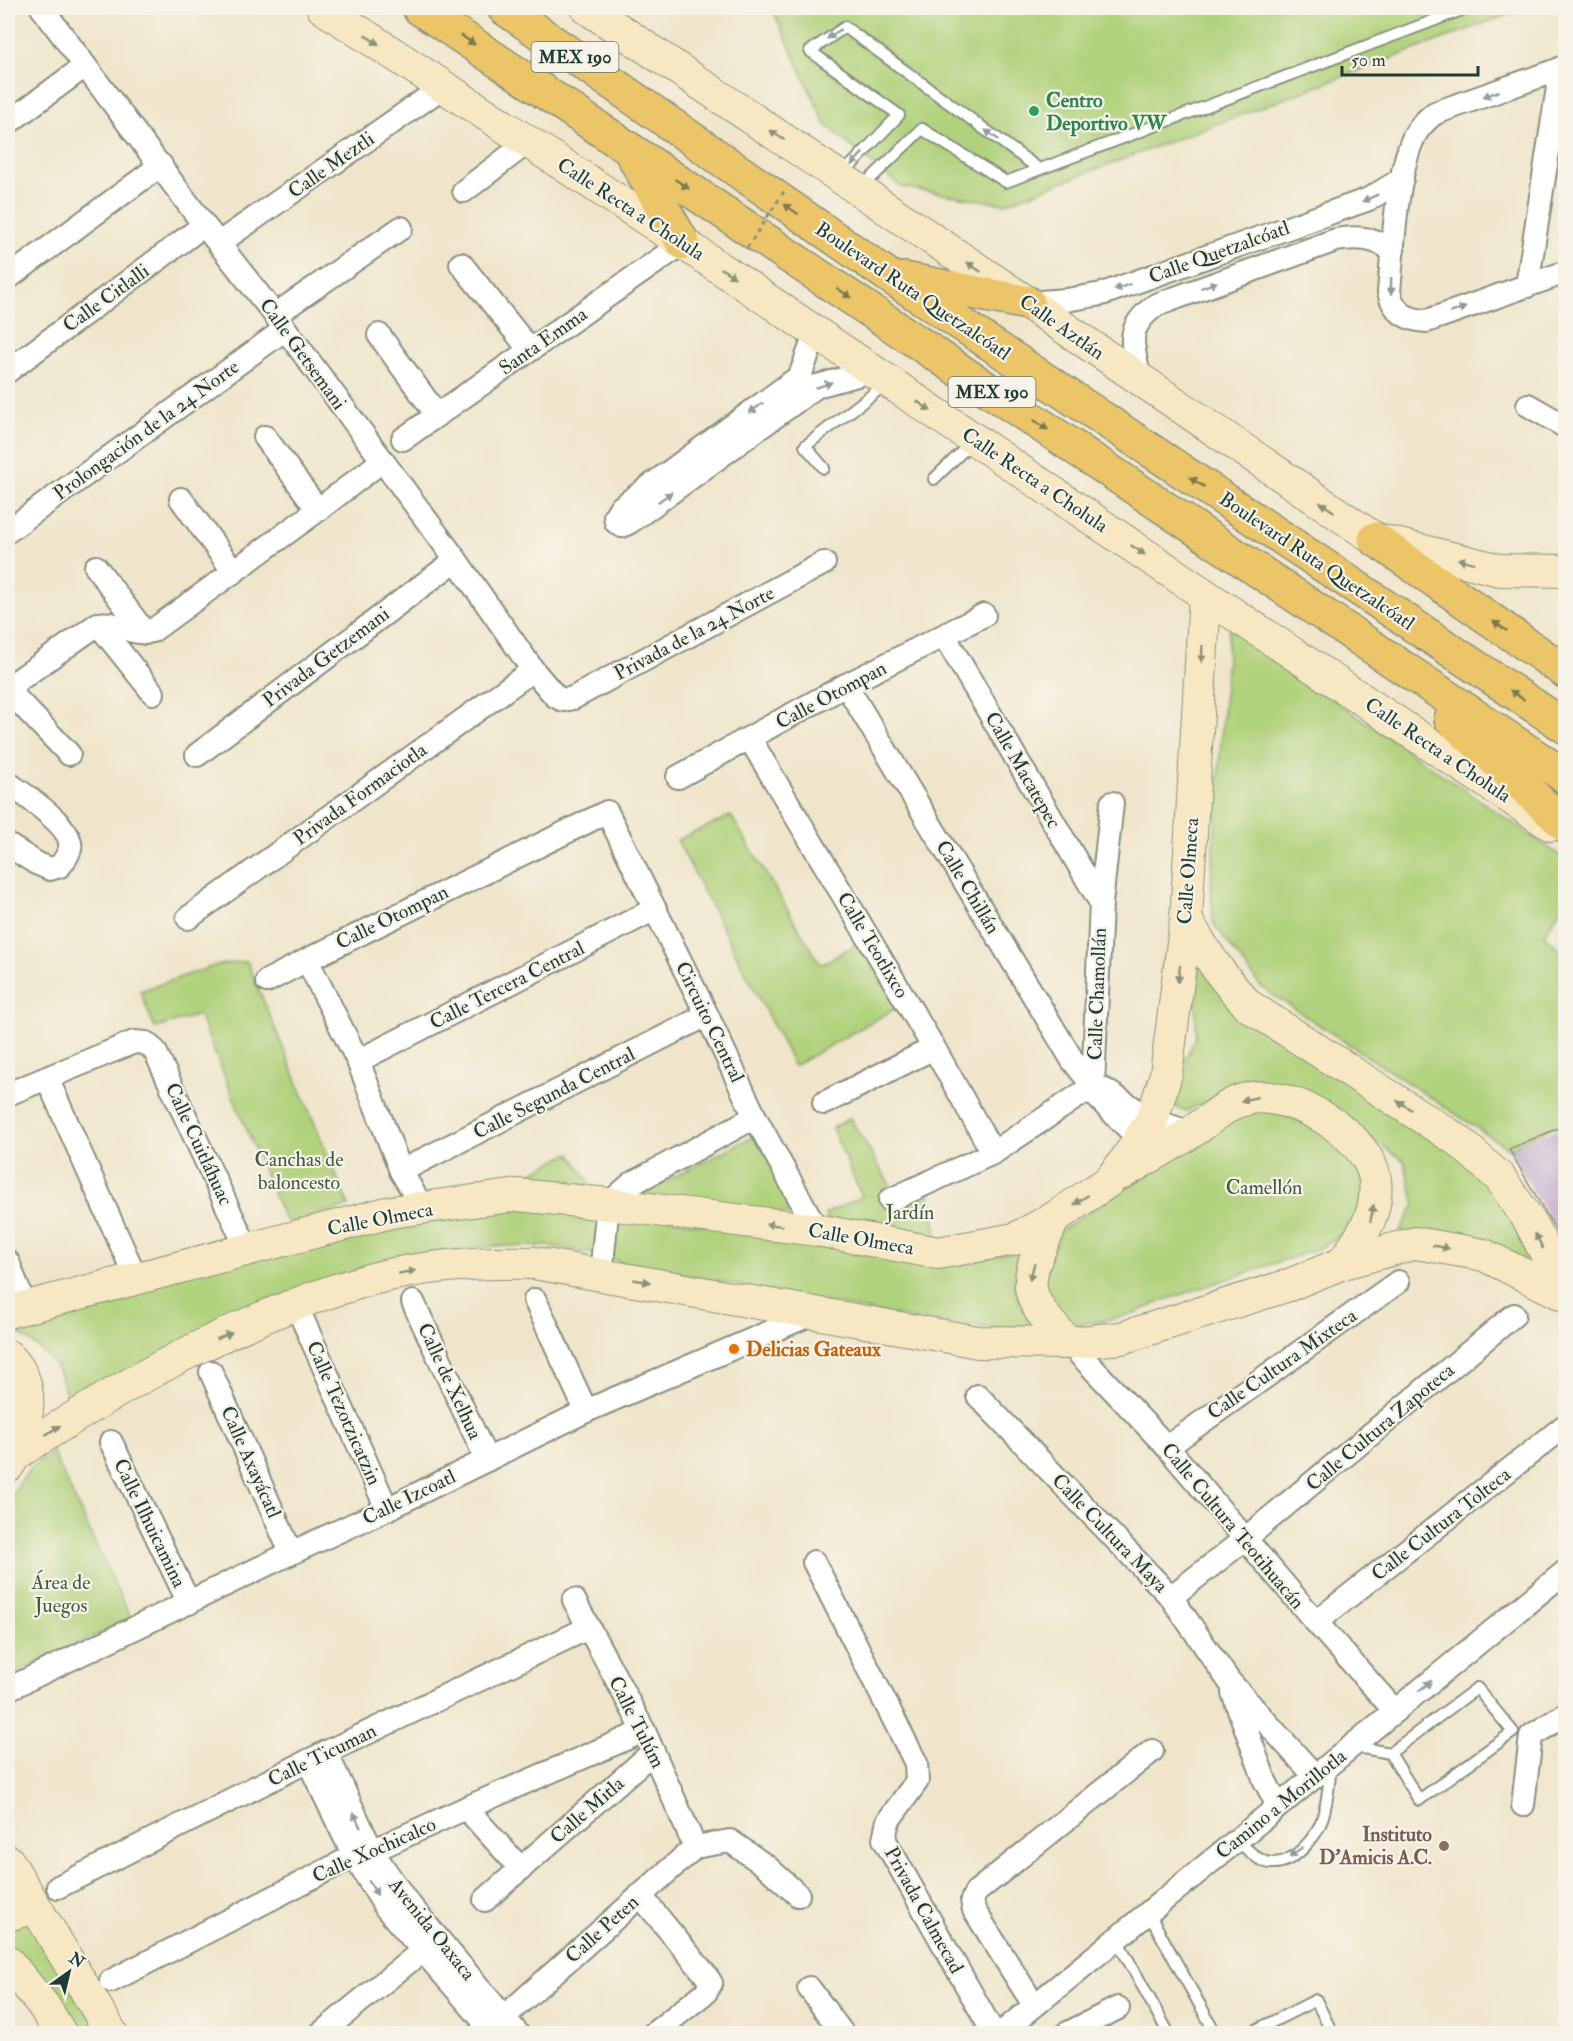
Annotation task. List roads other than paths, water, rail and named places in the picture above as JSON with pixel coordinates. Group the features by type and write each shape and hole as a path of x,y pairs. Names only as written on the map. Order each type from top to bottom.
{"main road":[{"name":"MEX 190","path":"419,8 1566,777"},
{"name":"Boulevard Ruta Quetzalcóatl","path":"504,8 889,276 1566,727"},
{"path":"628,148 683,243"},
{"path":"889,276 1029,303"},
{"path":"1375,539 1566,672"},
{"path":"1377,650 1566,826"}],"street":[{"name":"Calle Getsemani","path":"42,8 456,560 532,670 555,696 563,700"},
{"name":"Calle Recta a Cholula","path":"323,8 683,243 1205,595 1566,834"},
{"name":"Calle Aztlán","path":"587,8 1029,303 1375,539 1500,570 1566,571"},
{"path":"8,123 85,66"},
{"path":"1527,286 1563,67 1435,113 1420,126 1415,134 1402,179 1389,292 1396,309 1412,320 1427,321 1527,286 1566,272"},
{"name":"Calle Meztli","path":"219,243 443,87"},
{"path":"464,191 528,142"},
{"path":"8,278 161,165"},
{"name":"Calle Quetzalcóatl","path":"1029,303 1102,294 1370,199 1402,179"},
{"path":"1316,217 1325,243"},
{"name":"Calle Citlalli","path":"8,371 204,225"},
{"name":"Prolongación de la 24 Norte","path":"8,531 401,228"},
{"name":"Calle Quetzalcóatl","path":"1140,380 1132,338 1135,325 1143,314 1155,305 1325,243 1362,238 1373,240 1393,250"},
{"name":"Santa Emma","path":"403,439 683,243"},
{"path":"461,264 530,350"},
{"path":"816,332 800,376 620,508 615,516 616,522 622,526 630,522 817,386 880,376"},
{"path":"379,335 437,416"},
{"path":"1528,405 1566,427"},
{"path":"266,437 318,510"},
{"path":"69,754 9,692 10,686 98,624 107,622 136,633 152,631 382,461"},
{"path":"181,499 234,572"},
{"name":"Privada Getzemani","path":"197,755 456,560"},
{"name":"Privada de la 24 Norte","path":"563,700 573,698 824,563"},
{"path":"96,567 145,633"},
{"name":"Calle Olmeca","path":"16,1310 391,1212 518,1195 817,1230 938,1253 1015,1239 1054,1218 1109,1181 1149,1138 1166,1074 1186,919 1205,595"},
{"name":"Calle Otompan","path":"678,777 846,685 945,637 984,615"},
{"path":"98,624 153,693"},
{"name":"Calle Macatepec","path":"945,637 1101,903"},
{"name":"Privada Formaciotla","path":"188,918 532,670"},
{"name":"Calle Chillán","path":"846,685 1073,1061 1093,1086 1105,1090 1149,1138"},
{"name":"Calle Teotlixco","path":"750,739 934,1048 993,1153"},
{"path":"8,783 61,825 69,838 70,848 60,866 50,869 8,845"},
{"name":"Calle Chamollán","path":"1093,1086 1101,903 1112,803"},
{"name":"Calle Otompan","path":"267,981 607,812"},
{"name":"Circuito Central","path":"607,812 755,1117 817,1230"},
{"name":"Calle Tercera Central","path":"358,1061 655,909"},
{"path":"1186,919 1227,984 1249,1006 1459,1141 1500,1178 1530,1222 1566,1294"},
{"path":"307,960 358,1061 401,1171 423,1209"},
{"name":"Calle Segunda Central","path":"401,1171 707,1015"},
{"name":"Calle Cuitláhuac","path":"46,1078 134,1042 146,1043 155,1051 247,1249"},
{"path":"825,1103 934,1048"},
{"path":"8,1094 46,1078 136,1278"},
{"path":"890,1200 993,1153 1093,1086"},
{"path":"1149,1138 1191,1132 1233,1103 1262,1096 1279,1099 1312,1112 1348,1136 1364,1155 1375,1179 1374,1205 1370,1223 1343,1263"},
{"path":"601,1274 608,1204 631,1184 755,1117"},
{"path":"1054,1218 1036,1257 1029,1284 1034,1301 1046,1321 1070,1343"},
{"path":"12,1460 90,1406 199,1347 295,1304 359,1282 478,1262 534,1263 978,1342 1070,1343 1121,1338 1288,1285 1343,1263 1416,1243 1484,1255 1566,1294"},
{"path":"8,1262 16,1310"},
{"name":"Calle Cultura Mixteca","path":"1167,1447 1398,1282"},
{"path":"535,1300 586,1411"},
{"name":"Calle de Xelhua","path":"413,1302 487,1460"},
{"name":"Calle Izcoatl","path":"8,1689 387,1509 586,1411 814,1313"},
{"name":"Calle Cultura Zapoteca","path":"1170,1597 1245,1539 1514,1315"},
{"name":"Calle Tezotzicatzin","path":"302,1318 387,1509"},
{"name":"Calle Cultura Teotihuacán","path":"1070,1343 1167,1447 1395,1711"},
{"path":"8,1356 23,1377 28,1398 27,1420 12,1460"},
{"name":"Calle Axayácatl","path":"211,1372 291,1553"},
{"name":"Calle Cultura Maya","path":"978,1396 1170,1597 1229,1681 1323,1769"},
{"name":"Calle Cultura Tolteca","path":"1316,1622 1566,1425"},
{"name":"Calle Ilhuicamina","path":"111,1442 189,1603"},
{"name":"Privada Calmecad","path":"814,1562 916,1762 917,1781 888,1821 884,1839 994,2034"},
{"name":"Camino a Morillotla","path":"1000,2034 1565,1573"},
{"name":"Calle Tulúm","path":"574,1600 644,1731 695,1847"},
{"name":"Calle Ticuman","path":"58,1887 317,1757 588,1628"},
{"name":"Calle Cultura Maya","path":"1229,1681 1265,1781 1278,1806"},
{"path":"1523,1805 1531,1736 1566,1714"},
{"name":"Calle Xochicalco","path":"97,1984 363,1854 644,1731"},
{"path":"1034,2006 974,1910 972,1900 976,1892 1152,1751"},
{"name":"Calle Mitla","path":"485,1900 653,1752"},
{"name":"Avenida Oaxaca","path":"317,1757 386,1908 422,1951 497,2029"},
{"path":"465,1808 521,1869"},
{"path":"695,1847 730,1841 766,1866 798,1895"},
{"name":"Calle Peten","path":"497,2029 640,1895 695,1847"},
{"name":"Avenida Oaxaca","path":"363,1854 405,1899 497,2029"},
{"path":"8,1861 38,1911 97,1984 112,2034"},
{"path":"640,1895 711,1983 706,1992 653,2034"},
{"path":"8,1916 25,1910 38,1911"},
{"path":"320,2034 422,1951"},
{"path":"8,1962 22,1977 61,2034"},
{"path":"42,2005 97,1984"},
{"path":"809,1988 832,2029"},
{"path":"1066,2034 1118,2008"}],"lane":[{"path":"850,183 922,129 1006,182 1467,8"},
{"path":"850,183 899,115 810,51 845,27 1039,169"},
{"path":"824,468 805,446 880,376"},
{"path":"934,479 975,439"},
{"path":"1352,1746 1390,1753 1477,1688 1513,1732 1419,1800 1390,1753"},
{"path":"1237,1840 1259,1859 1271,1863 1285,1860 1300,1851 1315,1833 1323,1817 1323,1769"},
{"path":"1148,1912 1216,2034"},
{"path":"1116,1938 1169,2034"},
{"path":"1248,2034 1316,2000 1332,2033 1330,2034"}],"place":[{"name":"Centro Deportivo VW","path":"1034,111"},
{"name":"Delicias Gateaux","path":"734,1349"},
{"name":"Instituto D'Amicis A.C.","path":"1444,1846"}],"park label":[{"name":"Canchas de baloncesto","path":"299,1170"},
{"name":"Camellón","path":"1264,1187"},
{"name":"Jardín","path":"910,1212"},
{"name":"Área de Juegos","path":"61,1594"}]}
